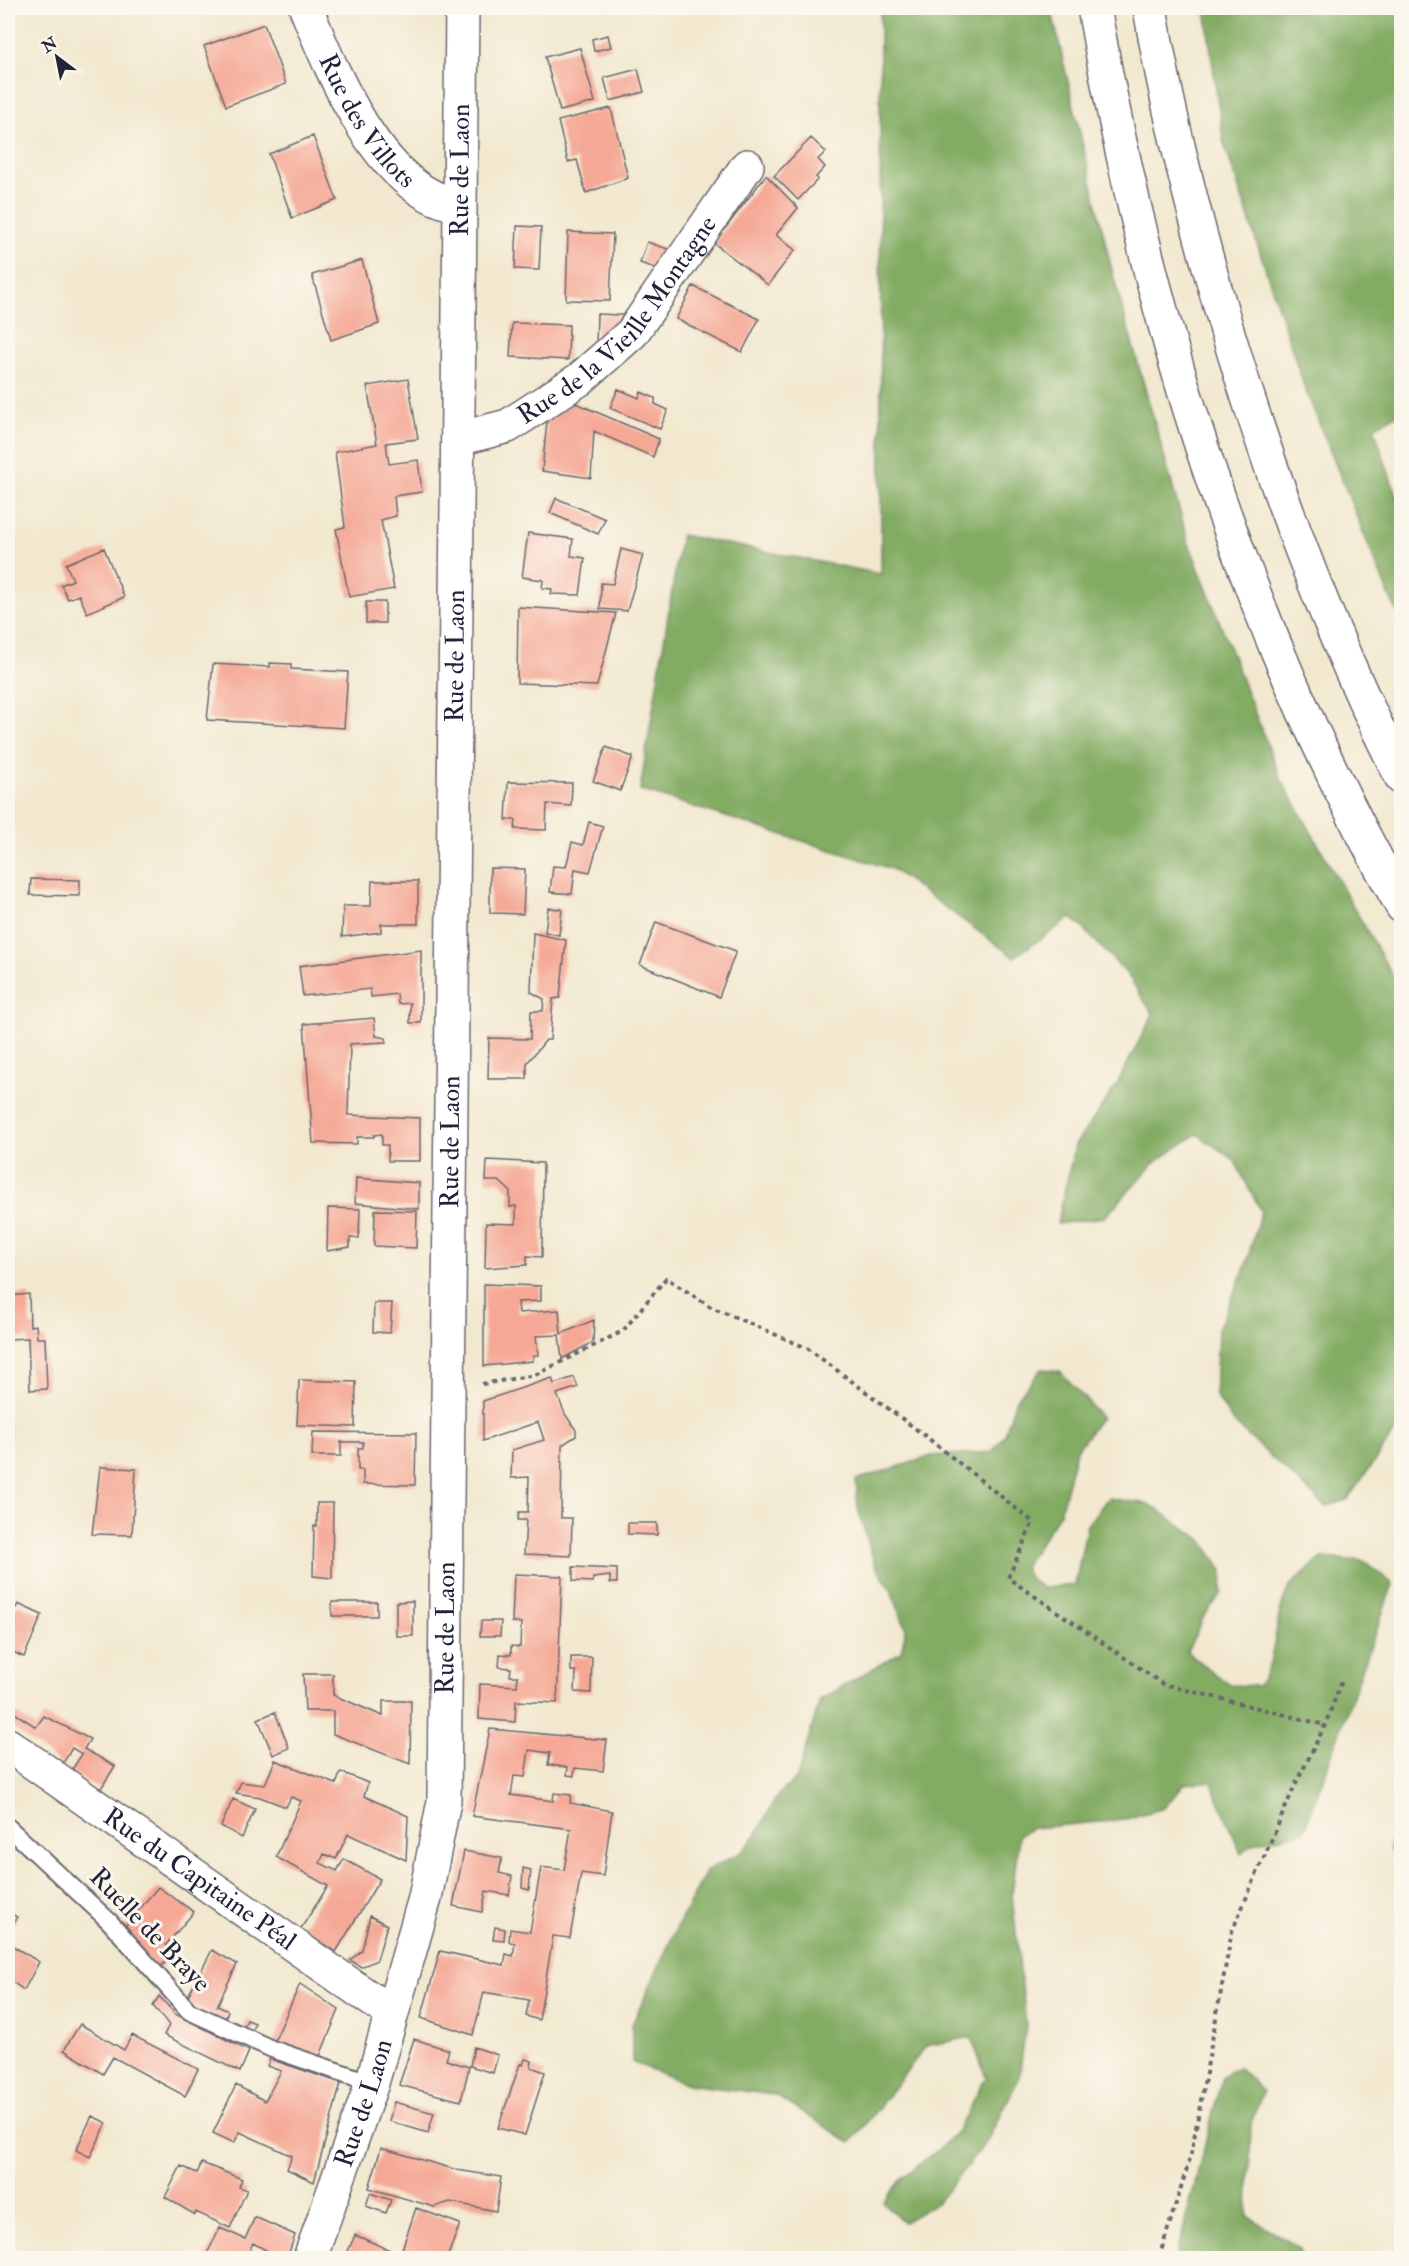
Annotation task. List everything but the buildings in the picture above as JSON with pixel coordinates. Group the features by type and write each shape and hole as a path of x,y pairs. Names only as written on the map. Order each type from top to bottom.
{"street":[{"name":"Rue des Villots","path":"306,8 334,78 369,136 414,187 442,203 459,205"},
{"name":"Rue de Laon","path":"310,2259 372,2083 425,1898 444,1801 462,8"},
{"path":"1094,8 1121,155 1154,291 1200,441 1251,584 1292,686 1335,780 1401,906"},
{"path":"1150,8 1175,138 1214,285 1257,430 1311,579 1355,682 1401,778"},
{"name":"Rue de la Vieille Montagne","path":"458,439 508,426 580,379 632,333 747,166"},
{"name":"Rue du Capitaine Péal","path":"8,1745 391,2013"}],"lane":[{"name":"Ruelle de Braye","path":"8,1827 109,1921 189,2011 272,2049 372,2083"}],"path":[{"path":"449,1390 535,1375 624,1331 666,1278 711,1307 807,1348 924,1435 1033,1522 1008,1578 1163,1684 1326,1725"},
{"path":"1159,2259 1191,2155 1232,1931 1293,1790 1326,1725 1342,1681"}],"green space":[{"path":"880,8 1051,8 1113,275 1188,541 1280,777 1401,991 1401,1423 1347,1500 1326,1507 1233,1422 1215,1394 1218,1330 1246,1265 1261,1211 1234,1160 1197,1134 1153,1164 1105,1217 1057,1224 1075,1145 1115,1088 1153,1014 1127,974 1071,918 1014,957 892,869 640,790 681,535 881,574"},
{"path":"1205,8 1401,8 1401,412 1374,428 1401,510 1401,618 1389,596 1305,389 1223,140"},
{"path":"1042,1369 1060,1371 1101,1417 1076,1451 1060,1513 1024,1567 1030,1579 1043,1588 1075,1585 1087,1525 1108,1498 1149,1504 1201,1539 1223,1571 1222,1593 1204,1616 1187,1652 1230,1685 1258,1686 1270,1664 1280,1611 1290,1587 1322,1558 1364,1561 1393,1584 1304,1831 1252,1844 1241,1854 1211,1781 1184,1784 1164,1808 1122,1820 1032,1828 1019,1835 1012,1895 1026,2025 1019,2078 987,2141 938,2202 904,2222 883,2203 901,2179 938,2150 957,2131 986,2077 971,2037 926,2046 851,2143 775,2095 688,2084 632,2062 632,2025 674,1933 707,1870 742,1852 756,1835 777,1796 797,1778 820,1700 901,1652 906,1629 891,1590 875,1565 858,1509 856,1480 932,1456 992,1452 1005,1434 1016,1399"},
{"path":"1402,1815 1401,1882 1397,1859 1389,1849 1396,1816"},
{"path":"1239,2068 1263,2092 1251,2123 1248,2216 1301,2249 1298,2258 1176,2258 1222,2077 1233,2069"}]}
